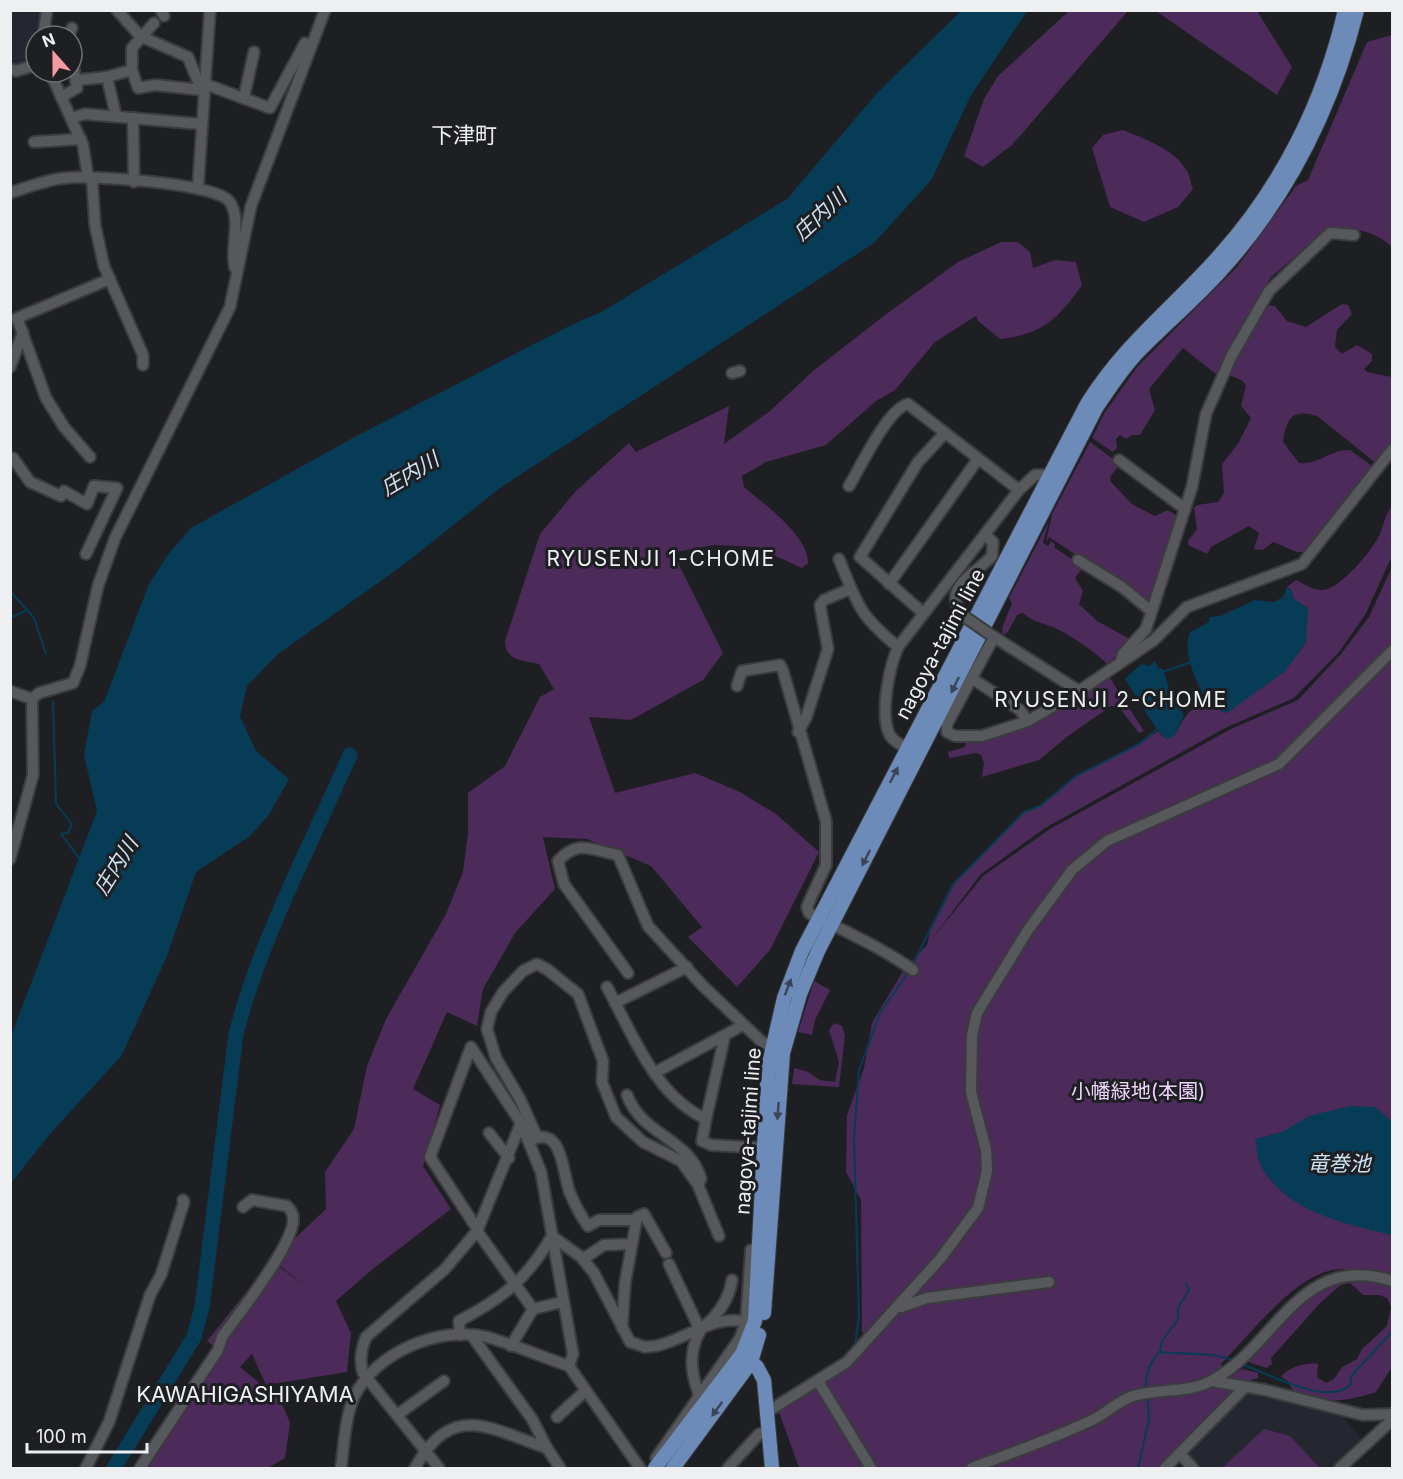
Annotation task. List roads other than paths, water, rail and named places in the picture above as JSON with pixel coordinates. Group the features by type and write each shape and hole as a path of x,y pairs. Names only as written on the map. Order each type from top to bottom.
{"main road":[{"name":"nagoya-tajimi line","path":"747,1358 755,1321 765,1148 775,1046 784,998 802,951 826,921 1087,404 1109,370 1139,336 1220,256 1266,196 1304,130 1321,92 1345,10"},
{"name":"nagoya-tajimi line","path":"914,750 1102,399 1135,355 1223,269 1252,235 1278,195 1314,134 1333,91 1356,10"},
{"name":"nagoya-tajimi line","path":"747,1358 764,1315 768,1279 775,1046"},
{"path":"747,1358 764,1380 772,1468"},
{"path":"656,1468 747,1358"},
{"path":"674,1468 747,1358"}],"street":[{"path":"117,10 140,36 188,57 203,88"},
{"path":"198,187 210,10"},
{"path":"32,699 39,693 73,683 80,666 98,586 116,538 230,307 251,206 325,10"},
{"path":"154,23 140,36 132,48 132,70 138,87 155,85 203,88 244,97 270,108 305,43 318,27"},
{"path":"244,97 254,52"},
{"path":"84,79 106,77 132,70"},
{"path":"106,77 116,116"},
{"path":"55,84 81,139 90,178 99,245 110,279 143,355 143,365"},
{"path":"61,97 77,88 78,84"},
{"path":"71,118 85,114 201,124"},
{"path":"133,118 134,182"},
{"path":"34,142 81,139"},
{"path":"10,193 63,178 198,187 221,195 229,201 234,211 233,255 236,271"},
{"path":"1120,664 1123,654 1146,629 1150,610 1192,487 1206,414 1231,357 1269,291 1330,233 1354,236"},
{"path":"90,458 64,427 46,398 17,318 110,279"},
{"path":"10,367 23,332"},
{"path":"849,486 882,430 904,405 909,404 1019,490"},
{"path":"923,613 860,557 918,462 945,433"},
{"path":"993,636 973,679 947,724 947,732 955,736 982,736 1028,721 1079,691 1155,640 1187,607 1302,564 1392,450"},
{"path":"10,459 13,459 30,482 62,496 64,491 87,504 94,486 117,488 86,554"},
{"path":"889,584 978,459"},
{"path":"1119,460 1185,509"},
{"path":"914,750 888,732 888,681 898,647 1019,490 1035,475 1050,476"},
{"path":"985,535 993,542 992,556 964,580 956,595 957,605 965,617 1079,691"},
{"path":"839,559 858,608 871,626 898,647"},
{"path":"1078,560 1122,587 1150,610"},
{"path":"798,732 806,718 828,649 820,605 824,600 850,589"},
{"path":"767,1412 847,1362 940,1259 978,1208 987,1171 986,1150 976,1115 970,1079 972,1035 977,1013 1023,939 1072,870 1107,841 1279,765 1392,651"},
{"path":"737,686 742,671 780,665 798,732 817,784 826,821 826,865 807,907 809,913 841,927 853,937 913,970"},
{"path":"973,679 1020,710 1028,721"},
{"path":"10,691 32,699"},
{"path":"10,859 33,775 32,699"},
{"path":"628,973 564,884 558,861 568,849 578,847 618,855 648,926 743,1024 775,1046"},
{"path":"569,1366 573,1354 562,1302 542,1172 520,1099 496,1058 487,1029 491,1012 503,992 523,970 534,964 548,970 578,994 603,1061 602,1082 619,1121 643,1142 681,1161 698,1185 719,1236"},
{"path":"615,1003 687,968"},
{"path":"607,987 634,1039 673,1095 706,1119"},
{"path":"656,1072 743,1024"},
{"path":"685,1151 702,1141 725,1035"},
{"path":"533,1139 471,1047 430,1157 533,1309"},
{"path":"627,1095 640,1119 685,1151 700,1174 701,1179 698,1185"},
{"path":"440,1468 366,1378 360,1361 366,1337 445,1269 478,1230 509,1158 521,1123"},
{"path":"489,1132 509,1158"},
{"path":"533,1139 549,1137 557,1146 570,1192 588,1226 598,1220 637,1220"},
{"path":"702,1141 711,1145 765,1148"},
{"path":"86,1468 109,1422 150,1295 161,1275 183,1200"},
{"path":"140,1468 218,1350 222,1337 276,1260 291,1229 294,1219 287,1206 252,1200 243,1206"},
{"path":"622,1328 625,1283 637,1217 644,1214 700,1330"},
{"path":"552,1236 583,1258 594,1273 630,1342 645,1347 664,1344 730,1319 746,1322"},
{"path":"460,1335 459,1321 496,1301 516,1286 538,1259 552,1236"},
{"path":"583,1258 604,1245 632,1244"},
{"path":"649,1468 733,1349 746,1322 751,1250 759,1249"},
{"path":"972,1468 1090,1421 1126,1399 1141,1394 1188,1388 1212,1381 1230,1368 1294,1301 1326,1282 1360,1275 1392,1281"},
{"path":"699,1395 690,1370 700,1330 722,1307 728,1297 732,1280"},
{"path":"901,1307 927,1298 1049,1282"},
{"path":"512,1346 533,1309 562,1302"},
{"path":"341,1468 353,1399 366,1378 401,1351 422,1341 460,1335 486,1337 569,1366 640,1468"},
{"path":"472,1336 532,1419 560,1468"},
{"path":"397,1415 444,1381"},
{"path":"818,1381 871,1468"},
{"path":"1212,1381 1363,1415 1392,1414"},
{"path":"1166,1468 1245,1387"},
{"path":"557,1417 585,1391"},
{"path":"1342,1468 1388,1424 1392,1437"},
{"path":"415,1468 426,1449 447,1432 471,1425 496,1428 548,1448"},
{"path":"728,1468 759,1434 769,1432"},
{"path":"1180,1454 1193,1468"}],"water":[{"name":"庄内川","path":"961,11 1027,11 970,97 932,179 874,243 500,488 402,566 278,654 247,686 240,716 256,751 289,779 268,816 250,836 196,872 167,956 122,1055 49,1135 11,1183 11,1036 97,811 84,755 92,711 104,702 149,584 169,553 191,528 349,440 565,328 603,311 787,199 877,93"},
{"path":"1287,587 1292,591 1293,598 1308,608 1306,643 1285,671 1227,713 1209,706 1189,660 1190,632 1209,622 1209,617 1220,616 1255,600 1274,602 1283,597"},
{"path":"1155,661 1158,668 1163,669 1171,695 1184,715 1175,735 1167,740 1156,728 1125,679 1141,664 1149,666"},
{"name":"竜巻池","path":"1350,1106 1375,1107 1392,1121 1392,1235 1337,1220 1301,1205 1272,1182 1260,1163 1255,1139 1282,1132 1309,1116"}],"waterway":[{"path":"10,591 34,618 46,654"},
{"path":"10,618 28,610"},
{"path":"1162,672 1191,662"},
{"path":"53,701 56,804 72,824 68,833 61,834 79,858"},
{"path":"912,966 953,884 1024,812 1040,806 1076,776 1139,744 1159,728"},
{"path":"114,1468 194,1337 202,1307 236,1034 258,963 272,928 350,755"},
{"path":"855,1344 859,1317 854,1138 859,1070 880,1013 909,971"},
{"path":"1146,1390 1150,1364 1160,1352 1162,1341 1178,1319 1178,1308 1189,1290 1186,1283"},
{"path":"1242,1364 1297,1386 1327,1392 1340,1391 1350,1385 1352,1375 1392,1332"},
{"path":"1160,1352 1207,1355 1234,1361"},
{"path":"1138,1468 1149,1419 1147,1395"}],"district":[{"name":"下津町","path":"464,135"},
{"name":"RYUSENJI 1-CHOME","path":"661,559"},
{"name":"RYUSENJI 2-CHOME","path":"1111,700"},
{"name":"KAWAHIGASHIYAMA","path":"245,1394"}],"park label":[{"name":"小幡緑地(本園)","path":"1138,1091"}]}
